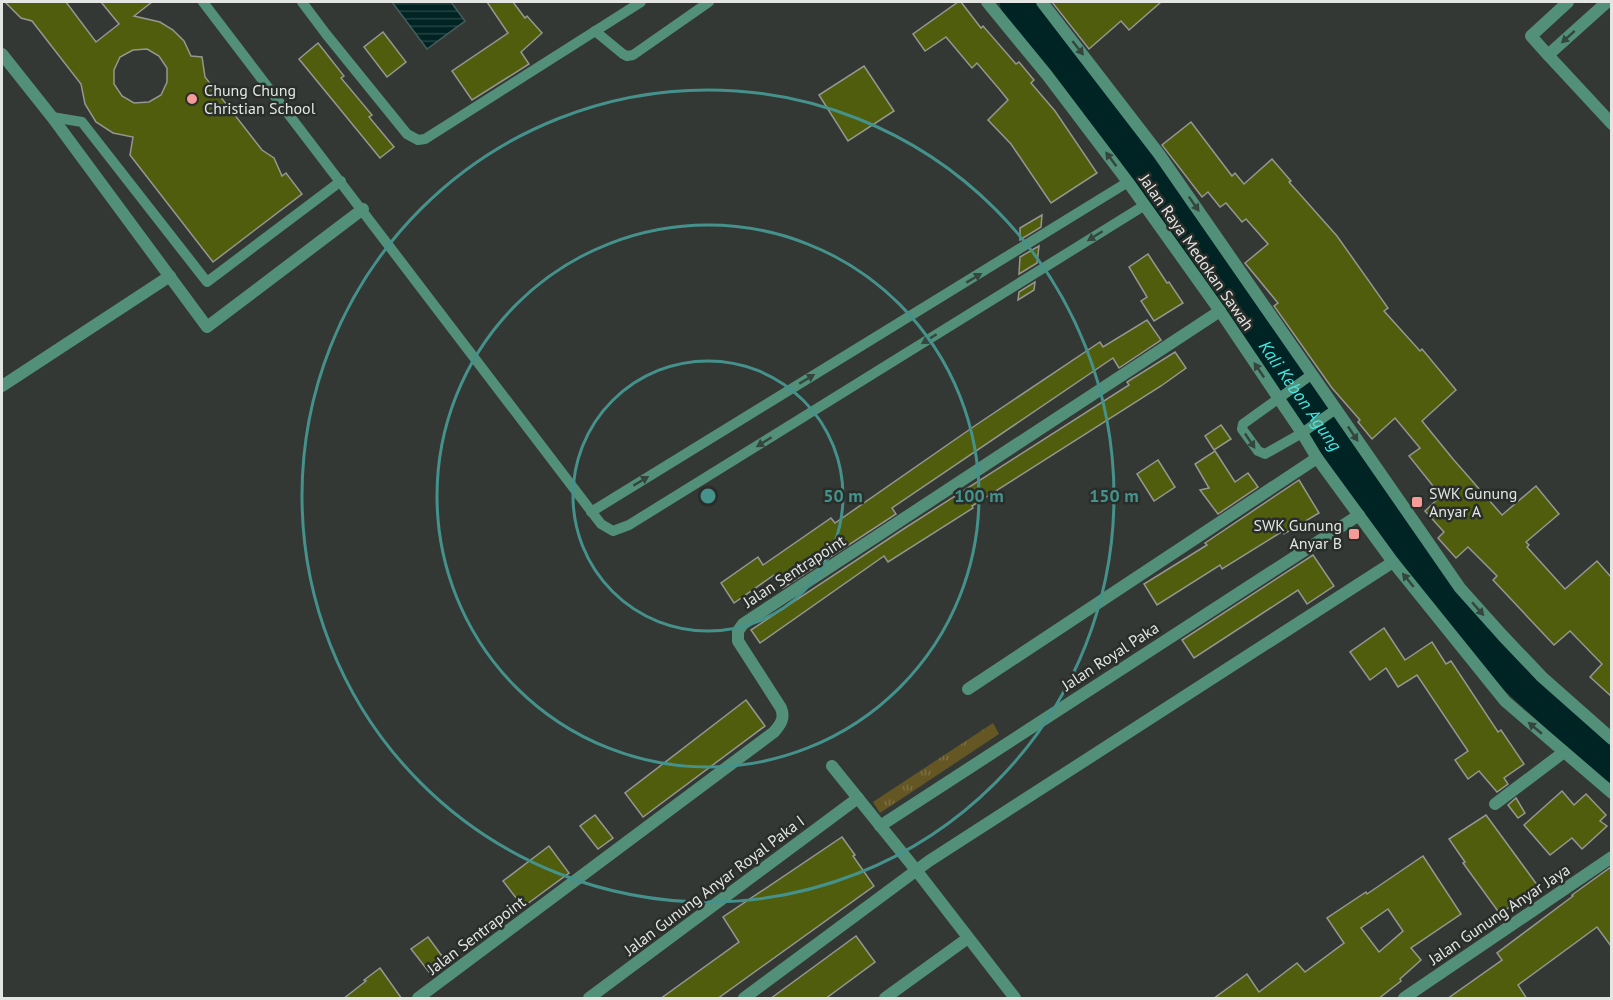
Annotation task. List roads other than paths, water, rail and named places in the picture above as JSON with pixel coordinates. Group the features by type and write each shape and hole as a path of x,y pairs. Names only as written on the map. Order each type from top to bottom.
{"street":[{"name":"Jalan Raya Medokan Sawah","path":"987,2 1047,75 1145,205 1306,431 1317,458 1393,562 1505,700 1611,793"},
{"name":"Jalan Raya Medokan Sawah","path":"1042,2 1159,154 1308,377 1460,588 1542,677 1611,739"},
{"path":"1568,2 1531,36 1611,124"},
{"path":"1548,55 1607,2"},
{"path":"2,54 207,327 363,209"},
{"path":"2,386 170,276"},
{"name":"Jalan Sentrapoint","path":"418,999 774,732 783,716 781,708 738,641 738,631 743,624 1220,312"},
{"path":"968,689 1317,458"},
{"name":"Jalan Royal Paka","path":"880,826 1359,515"},
{"path":"744,999 916,870 1393,562"},
{"path":"1495,804 1564,753"},
{"path":"832,765 1015,999"},
{"name":"Jalan Gunung Anyar Royal Paka I","path":"589,999 858,798"},
{"name":"Jalan Gunung Anyar Jaya","path":"1404,999 1611,857"},
{"path":"885,999 968,938"}],"lane":[{"path":"203,2 363,209 591,512 601,524 613,531 629,525 1145,205"},
{"path":"302,2 407,134 418,140 425,139 641,2"},
{"path":"595,31 618,51 627,56 633,56 709,2"},
{"path":"51,117 81,122 207,282 341,182"},
{"path":"591,512 1128,182"},
{"path":"1308,377 1243,424 1242,429 1258,452 1263,454 1306,431 1333,410"}],"water":[{"path":"392,2 451,2 465,21 427,49"}],"waterway":[{"name":"Kali Kebon Agung","path":"1016,2 1132,150 1433,584 1511,674 1612,766"}],"place":[{"name":"Chung Chung Christian School","path":"192,99"},
{"name":"SWK Gunung Anyar A","path":"1417,502"},
{"name":"SWK Gunung Anyar B","path":"1354,534"}]}
